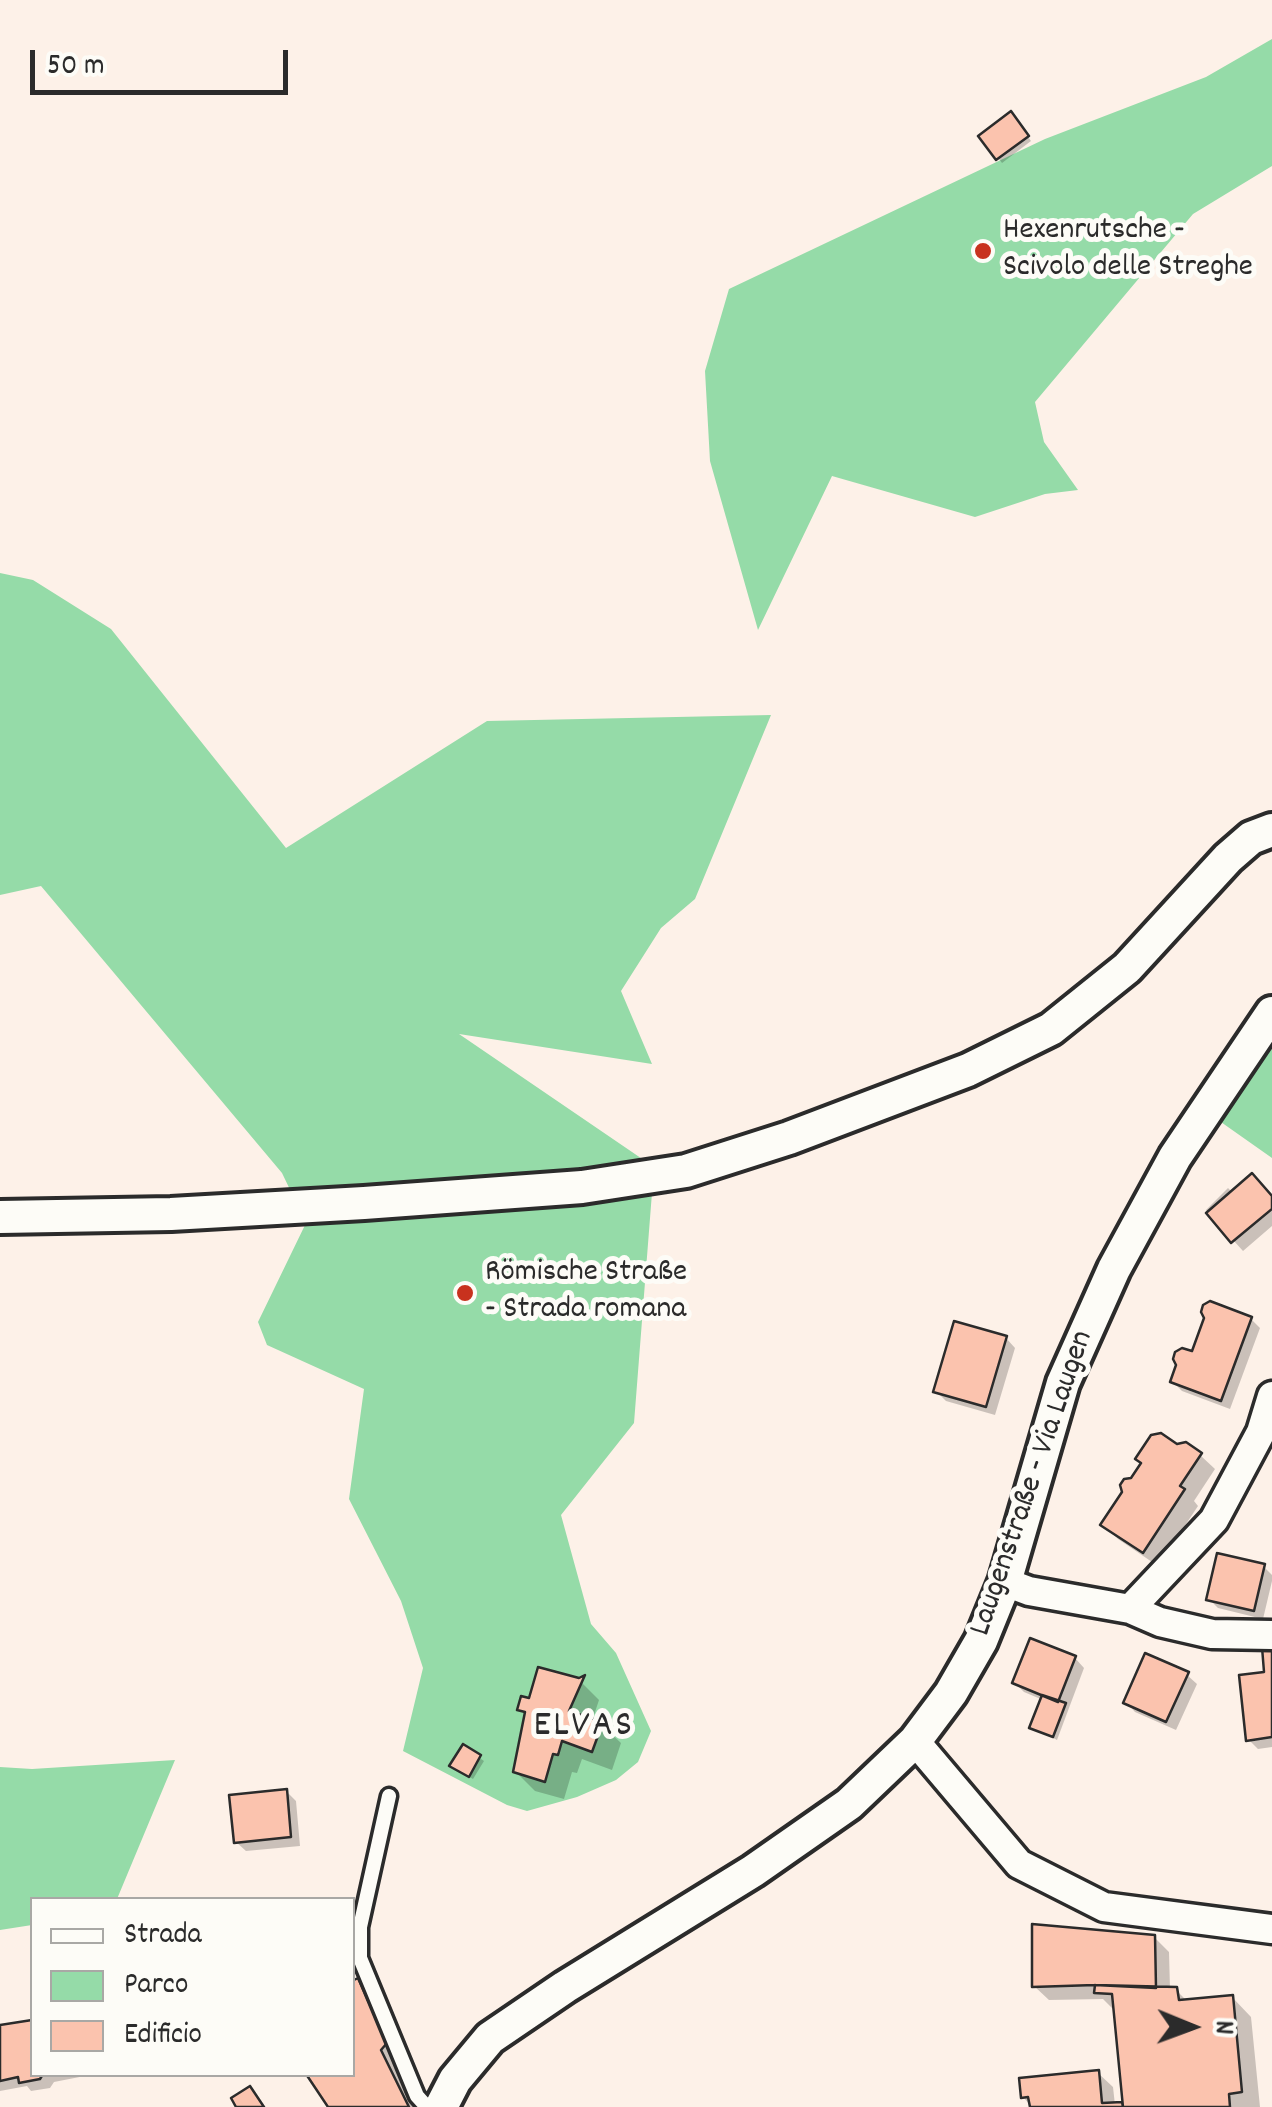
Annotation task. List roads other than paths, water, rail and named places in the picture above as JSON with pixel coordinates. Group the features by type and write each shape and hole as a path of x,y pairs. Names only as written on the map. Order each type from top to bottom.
{"street":[{"path":"0,1217 171,1214 364,1203 582,1187 686,1170 789,1138 968,1070 1051,1029 1127,968 1250,838 1272,830"},
{"name":"Laugenstraße - Via Laugen","path":"441,2107 455,2080 490,2038 769,1860 849,1804 915,1741 951,1693 981,1641 1005,1582 1063,1383 1114,1268 1175,1157 1272,1014"},
{"path":"1130,1609 1214,1520 1261,1432 1272,1396"},
{"path":"1005,1582 1029,1592 1130,1609 1160,1622 1212,1634 1272,1635"},
{"path":"915,1741 1019,1864 1104,1907 1272,1929"}],"lane":[{"path":"389,1796 360,1927 360,1958 416,2096 427,2107"}],"place":[{"name":"Hexenrutsche - Scivolo delle Streghe","path":"983,251"},
{"name":"Römische Straße - Strada romana","path":"465,1293"}],"district":[{"name":"ELVAS","path":"584,1729"}]}
